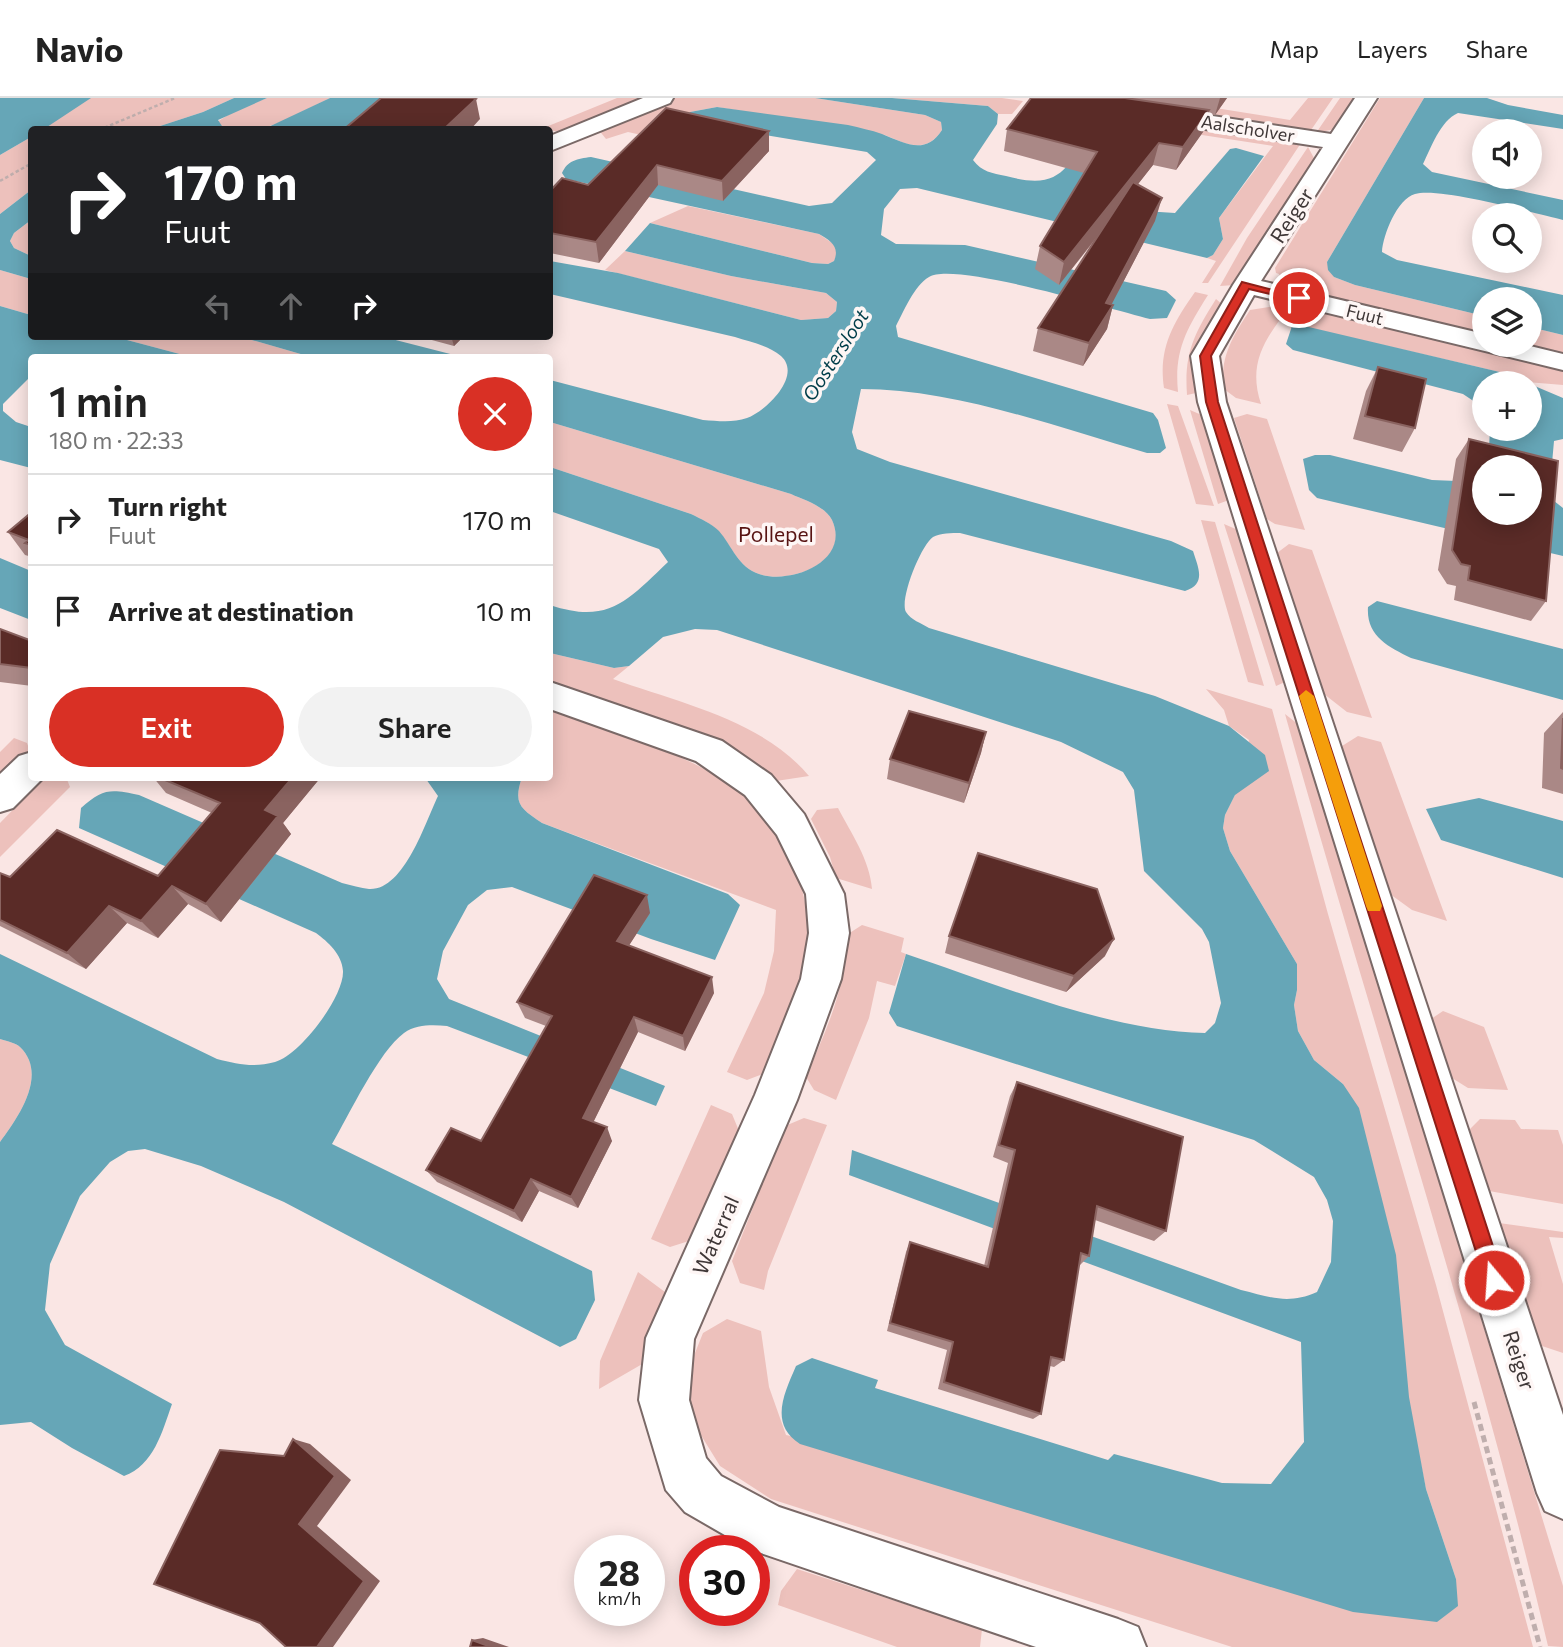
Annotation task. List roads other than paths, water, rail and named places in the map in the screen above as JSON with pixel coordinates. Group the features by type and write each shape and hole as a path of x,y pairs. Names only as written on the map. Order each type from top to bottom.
{"street":[{"path":"553,143 662,98"},
{"name":"Reiger","path":"1366,98 1246,285 1206,356 1212,402 1563,1493"},
{"name":"Aalscholver","path":"1133,111 1338,142"},
{"name":"Fuut","path":"1246,285 1472,339"},
{"path":"1542,357 1563,362"},
{"name":"Waterral","path":"553,696 709,751 758,785 791,825 825,894 829,933 821,979 775,1100 670,1338 664,1400 684,1472 702,1494 768,1530 1118,1647"},
{"path":"0,797 28,770"}],"water":[{"path":"0,98 91,98 49,126 28,126 28,139 0,155"},
{"path":"234,98 267,98 218,120 222,126 160,126"},
{"path":"330,98 389,98 450,126 270,126"},
{"name":"Oostersloot","path":"815,98 892,98 988,106 998,114 997,124 973,160 988,171 1025,180 1051,178 1060,173 1096,129 1129,210 1175,213 1230,149 1236,148 1264,156 1219,218 1223,239 1213,255 1207,258 917,188 900,189 884,209 881,235 896,244 965,245 1166,291 1176,300 1167,318 1150,319 1000,281 944,274 929,277 919,286 896,326 898,337 1153,413 1158,420 1166,448 1160,453 1147,453 969,402 897,391 861,389 852,432 857,449 890,462 1171,541 1193,551 1199,579 1192,588 1185,591 960,533 943,534 928,542 912,573 906,596 906,612 929,628 1155,696 1229,726 1265,755 1269,771 1235,795 1225,815 1223,828 1230,851 1297,964 1294,1005 1298,1031 1314,1060 1343,1084 1359,1108 1396,1255 1409,1397 1426,1489 1456,1579 1458,1606 1437,1622 1353,1612 800,1444 790,1436 785,1427 782,1408 787,1387 796,1366 812,1358 878,1380 875,1388 1108,1460 1114,1454 1222,1483 1271,1484 1304,1442 1301,1342 849,1175 852,1150 1241,1290 1270,1297 1288,1299 1317,1292 1331,1262 1333,1221 1327,1200 1314,1177 1254,1140 897,1026 889,1013 906,954 1054,1004 1132,1024 1169,1031 1205,1033 1215,1023 1221,1003 1209,942 1202,929 1144,871 1134,790 1123,772 1061,742 717,630 695,629 663,637 629,666 614,668 553,654 553,606 588,612 603,610 629,598 668,562 659,549 553,512 553,468 702,519 719,531 746,566 759,574 787,576 815,566 826,558 836,535 829,515 819,507 791,494 553,423 553,381 703,420 731,421 742,420 763,409 779,392 788,373 787,364 781,356 759,344 553,295 553,262 618,273 801,320 828,318 836,311 837,302 826,293 731,276 625,251 650,223 812,263 828,264 834,261 836,252 831,242 819,234 566,179 562,173 567,165 591,157 809,206 832,203 876,160 867,152 700,124 685,117 690,112 717,107 848,125 874,131 907,144 922,145 929,143 942,130 941,122 925,115"},
{"path":"1424,98 1487,98 1508,105 1563,115 1563,129 1542,126 1542,119 1497,119 1458,113 1441,128 1423,164 1432,172 1472,181 1472,189 1512,189 1563,200 1563,220 1542,215 1542,203 1492,203 1444,194 1415,194 1408,197 1397,210 1385,236 1382,252 1397,260 1525,287 1472,287 1472,313 1355,285 1334,277 1328,270 1327,262"},
{"path":"28,192 28,222 14,233 10,241 14,248 28,255 28,278 0,270 0,214"},
{"path":"1542,291 1563,295 1563,335 1542,330"},
{"path":"0,306 28,314 28,340 127,340 180,354 28,354 28,379 3,404 3,411 16,422 28,426 28,467 0,460"},
{"path":"1296,324 1496,371 1472,371 1472,400 1463,394 1293,350 1286,344 1292,326"},
{"path":"252,340 396,340 450,354 301,354"},
{"path":"1542,389 1563,398 1563,439 1554,441 1549,497 1563,508 1563,556 1317,498 1309,490 1303,459 1315,455 1330,455 1432,480 1457,481 1472,499 1472,525 1542,525 1542,455 1489,455 1489,441 1542,441"},
{"path":"0,558 28,570 28,619 0,608"},
{"path":"1377,601 1563,649 1563,700 1402,654 1380,639 1371,626 1368,607"},
{"path":"427,781 521,781 518,793 520,804 542,823 728,894 740,905 715,960 512,887 487,890 468,905 443,951 437,979 449,999 665,1086 656,1106 447,1026 425,1026 404,1033 394,1042 365,1084 332,1144 592,1271 595,1300 576,1339 560,1347 284,1202 201,1166 145,1149 128,1151 110,1162 80,1196 50,1264 45,1310 65,1345 172,1404 156,1446 143,1464 124,1476 31,1422 0,1425 0,1142 27,1096 32,1070 20,1047 0,1039 0,954 217,1059 253,1065 275,1062 285,1057 308,1037 329,1009 343,971 330,944 316,933 79,828 81,808 95,797 108,792 139,795 342,883 369,889 381,887 403,868 420,838 438,796"},
{"path":"1479,798 1563,821 1563,878 1441,840 1426,809"}],"park label":[{"name":"Pollepel","path":"776,533"}]}
